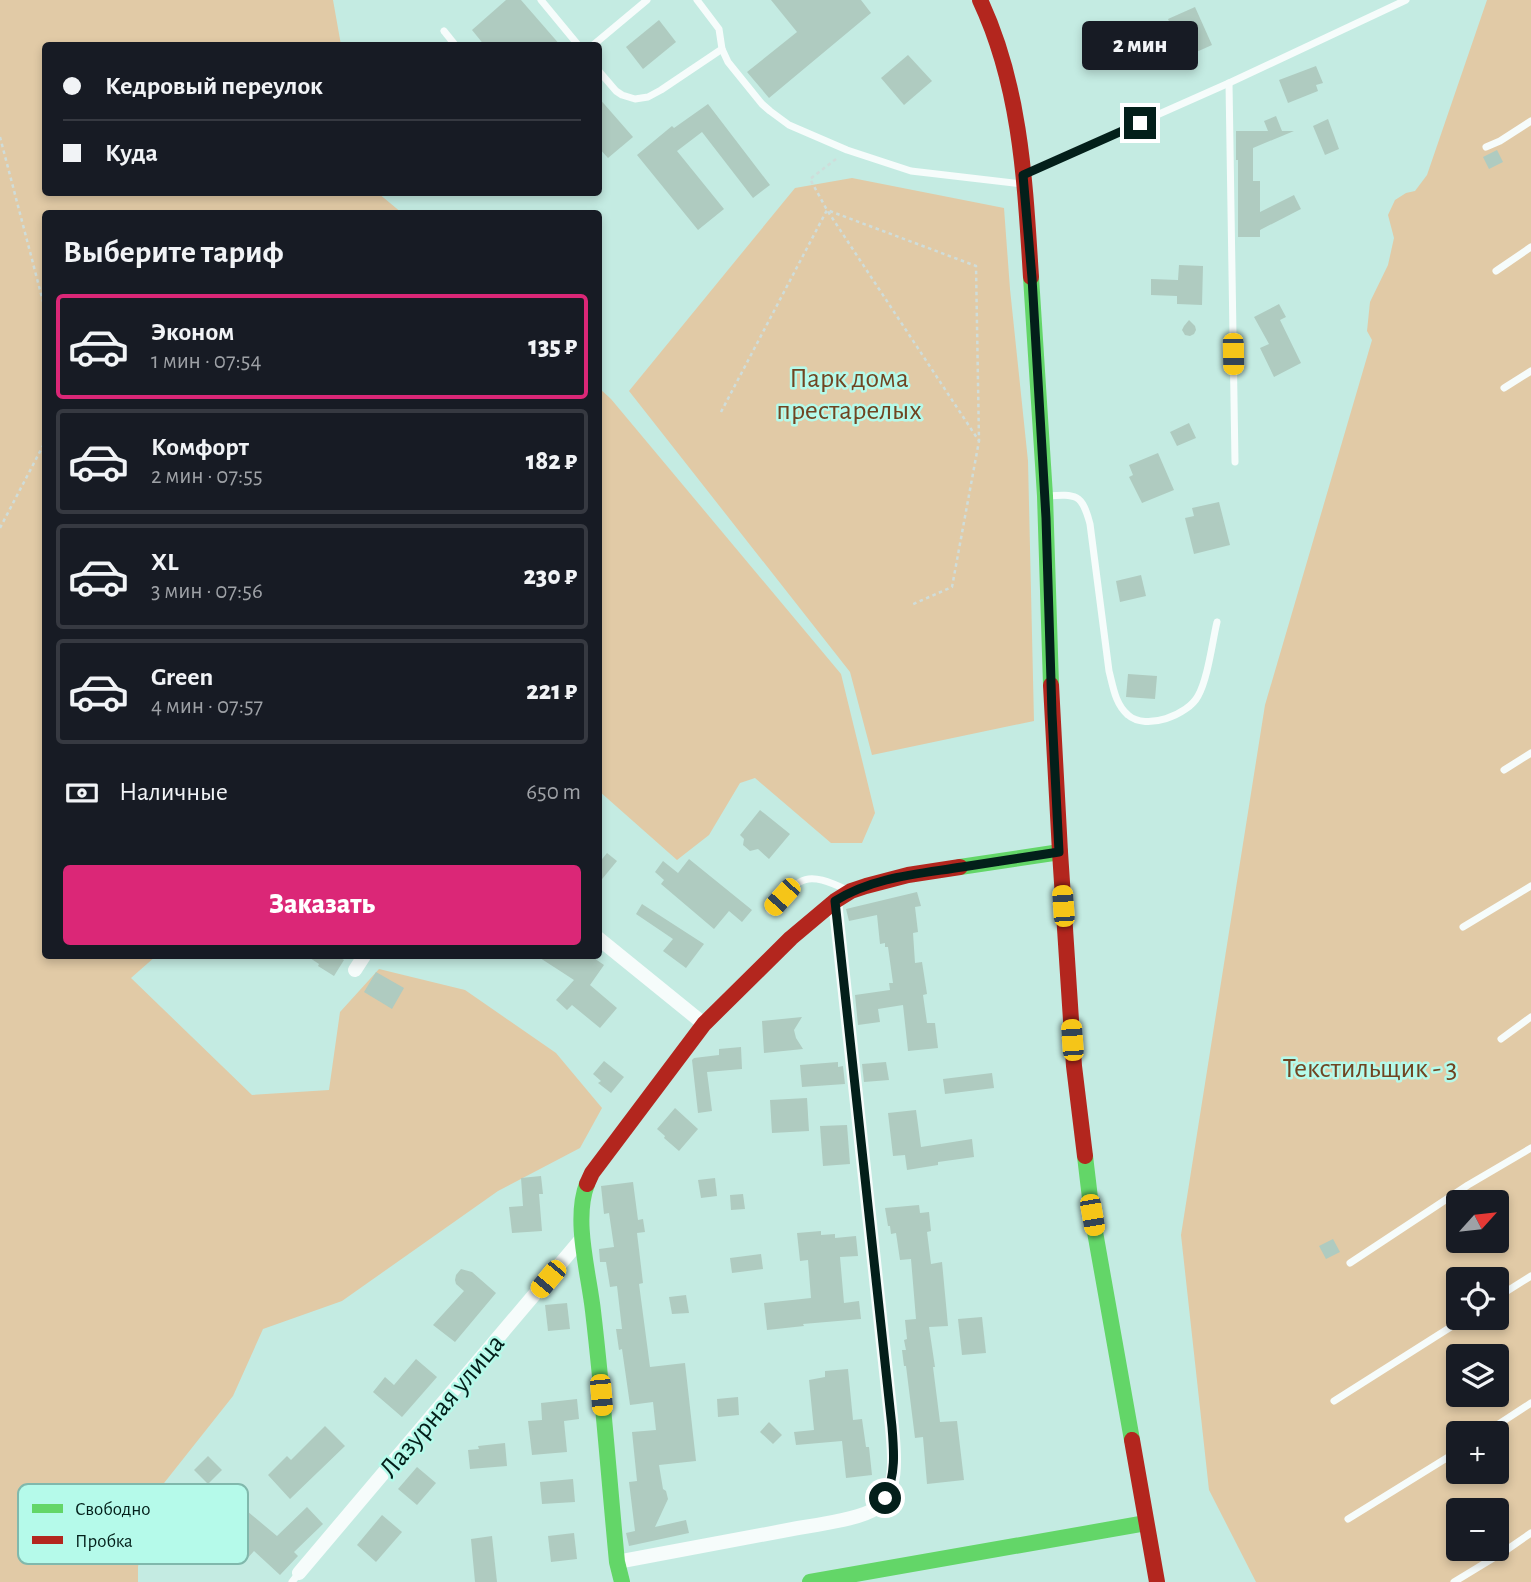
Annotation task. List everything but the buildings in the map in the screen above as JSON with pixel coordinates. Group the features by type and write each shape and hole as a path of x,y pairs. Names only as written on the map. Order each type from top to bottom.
{"main road":[{"path":"980,0 1000,50 1013,101 1032,278 1045,496 1059,852 1074,1066 1090,1201 1157,1582"},
{"path":"622,1582 617,1562 593,1311 583,1237 584,1193 592,1173 704,1024 791,938 835,901 851,891 908,875 1059,852"},
{"path":"810,1582 1146,1523"}],"street":[{"path":"617,1562 866,1513 876,1508 891,1486 894,1470 892,1427 835,901"},
{"path":"602,941 704,1024"},
{"path":"355,970 362,959"},
{"name":"Лазурная улица","path":"296,1578 583,1237"}],"lane":[{"path":"541,0 576,42"},
{"path":"597,42 647,0"},
{"path":"697,0 717,25 724,55 736,72 770,111 789,125 847,150 911,171 1023,180 1406,0"},
{"path":"444,31 453,42"},
{"path":"602,75 622,95 635,99 648,97 722,49"},
{"path":"1229,83 1235,462"},
{"path":"1486,147 1531,121"},
{"path":"1496,271 1531,247"},
{"path":"1504,388 1531,371"},
{"path":"1045,496 1068,494 1081,501 1085,508 1090,524 1109,671 1119,703 1126,714 1135,720 1147,722 1175,716 1188,708 1203,687 1217,622"},
{"path":"1504,770 1531,753"},
{"path":"770,911 795,883 807,879 822,879 851,891"},
{"path":"1463,927 1531,886"},
{"path":"1501,1039 1531,1017"},
{"path":"1350,1263 1468,1185 1531,1148"},
{"path":"1509,1290 1531,1276"},
{"path":"1334,1401 1446,1330"},
{"path":"1503,1421 1531,1403"},
{"path":"1349,1519 1446,1458"},
{"path":"1454,1582 1531,1533"}],"path":[{"path":"0,137 42,298"},
{"path":"847,150 810,179 827,210 979,441"},
{"path":"720,412 827,210"},
{"path":"827,210 976,266 979,441 952,587 911,605"},
{"path":"0,528 42,448"}],"green space":[{"path":"0,0 333,0 340,42 42,42 42,196 382,196 398,210 42,210 42,959 153,959 131,978 252,1095 329,1090 340,1012 379,969 465,990 556,1053 602,1108 580,1148 498,1191 342,1301 263,1329 233,1396 163,1484 18,1484 18,1564 139,1564 138,1582 0,1582"},
{"name":"Текстильщик - 3","path":"1487,0 1531,0 1531,1582 1256,1582 1209,1490 1181,1235 1265,705 1372,340 1367,331 1370,302 1388,265 1394,238 1388,215 1395,200 1415,191 1427,175"},
{"name":"Парк дома престарелых","path":"852,178 1004,208 1028,461 1034,721 872,755 850,672 629,391 795,188"},
{"path":"602,391 841,674 875,813 862,843 831,843 755,778 740,783 709,835 677,860 602,794"}],"traffic: fast":[{"path":"1031,277 1045,496 1051,685"},
{"path":"960,867 1060,852"},
{"path":"1085,1156 1092,1215 1132,1440"},
{"path":"587,1184 581,1214 583,1247 597,1342 617,1562 622,1582"},
{"path":"810,1582 1146,1523"}],"traffic: jam":[{"path":"980,0 994,33 1013,101 1023,171 1031,277"},
{"path":"1051,685 1074,1066 1085,1156"},
{"path":"587,1184 592,1173 704,1024 791,938 851,891 908,875 960,867"},
{"path":"1132,1440 1157,1582"}],"route":[{"path":"885,1498 894,1470 892,1427 835,901 851,891 908,875 1059,852 1046,518 1023,175 1140,123"}]}
